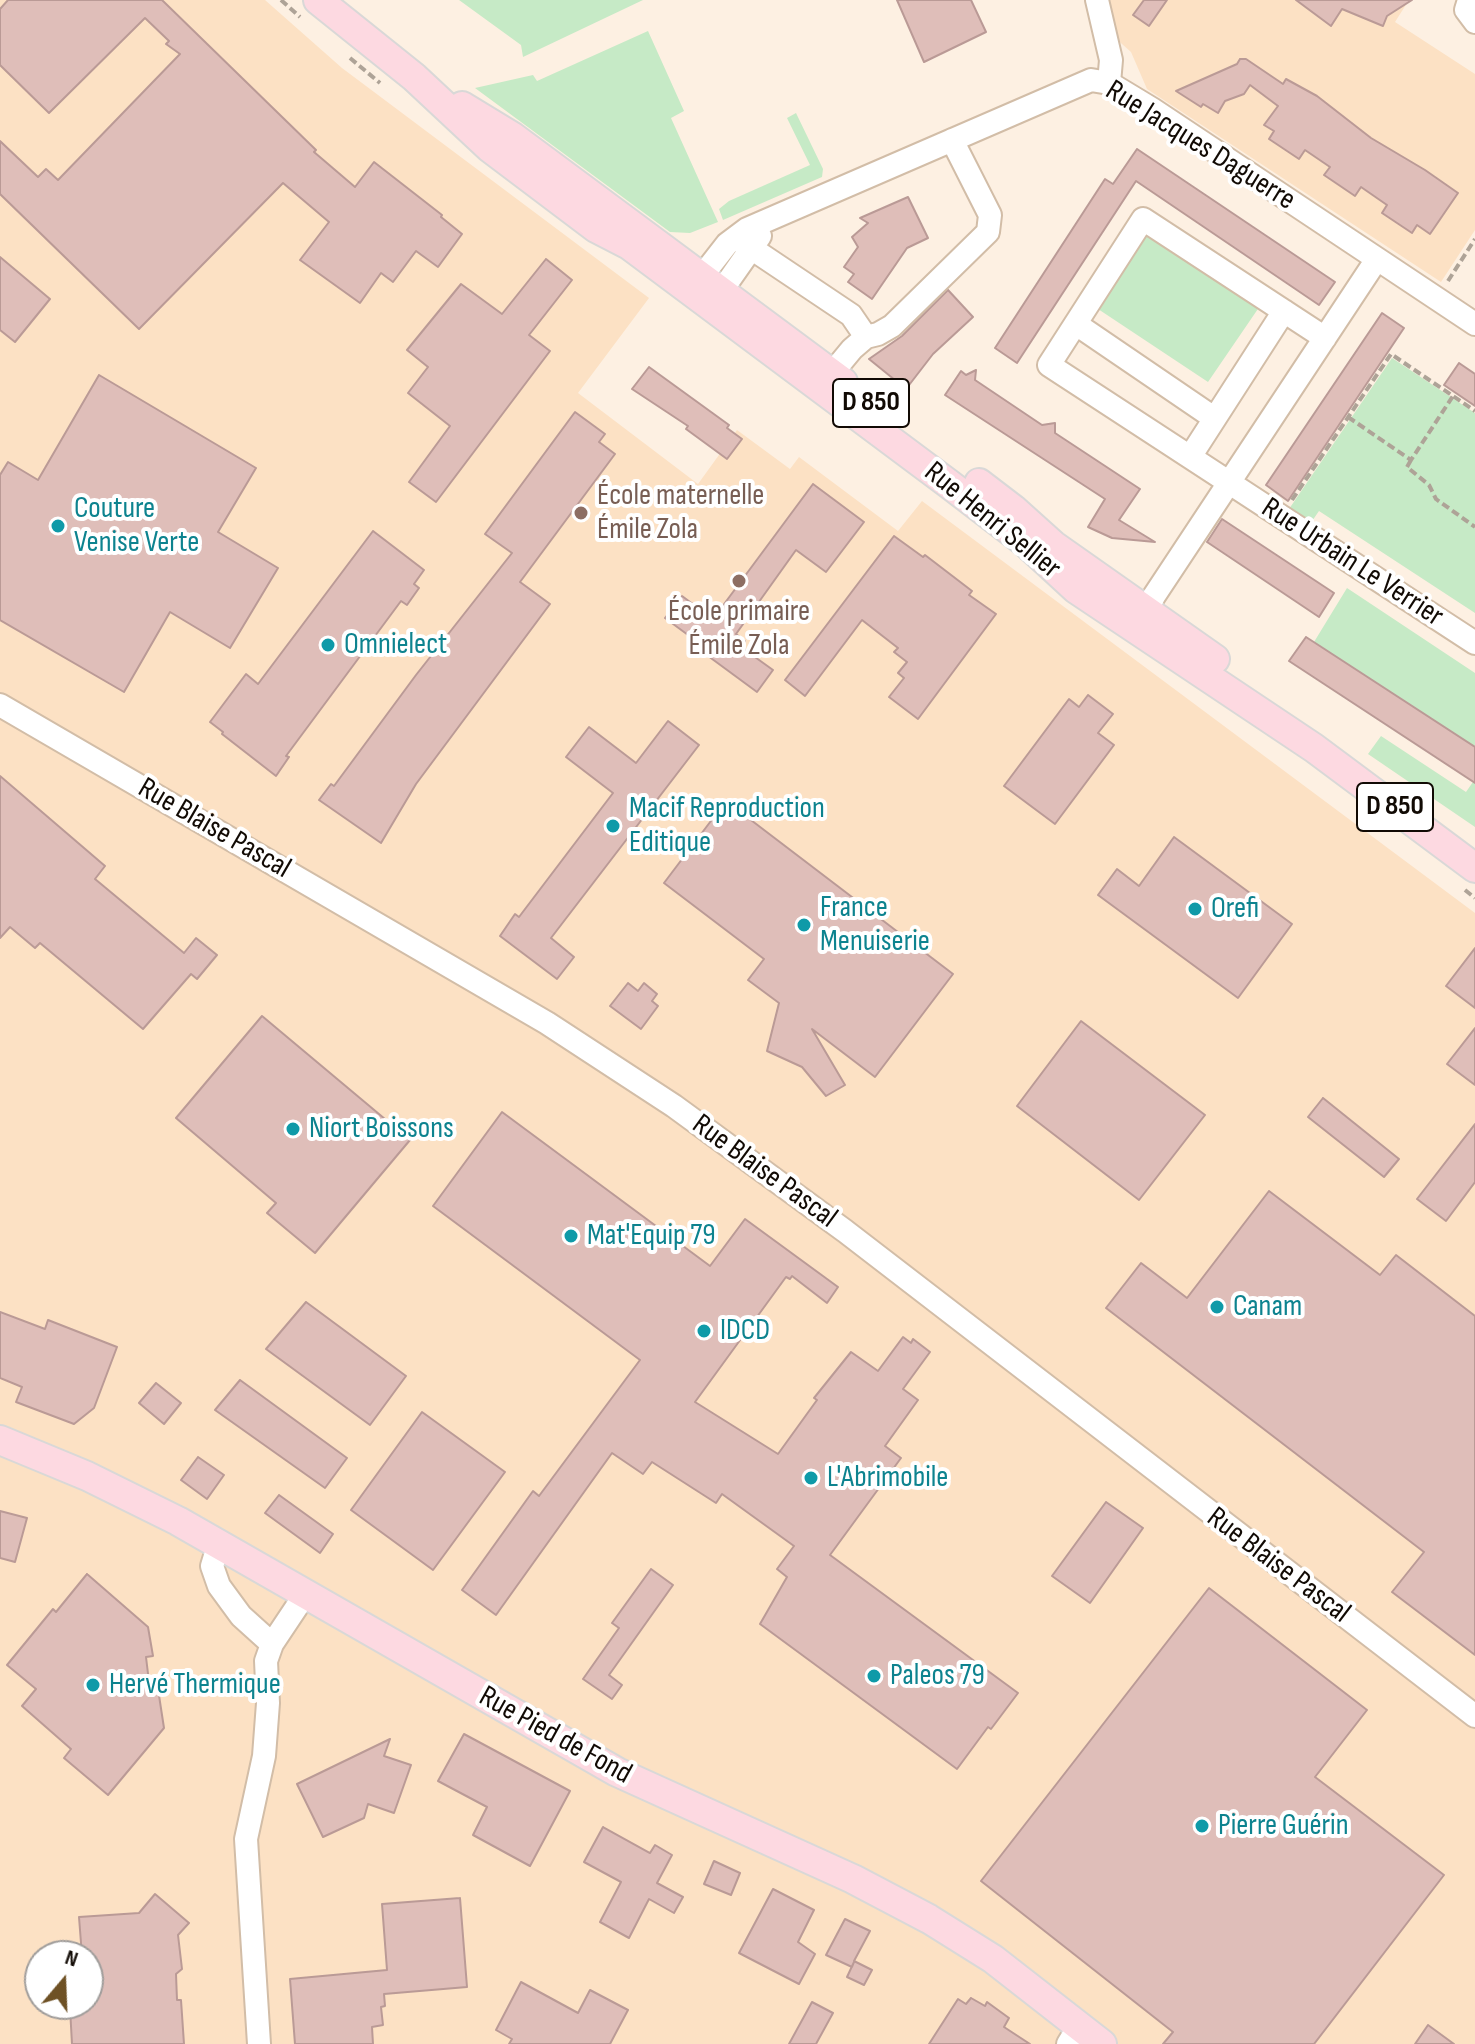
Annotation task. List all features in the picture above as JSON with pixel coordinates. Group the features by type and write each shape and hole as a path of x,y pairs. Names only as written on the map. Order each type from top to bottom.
{"main road":[{"name":"Rue Henri Sellier","path":"318,0 414,77 490,148 596,228 706,291 826,380 1013,509 1053,545 1216,660 1265,699 1314,748"},
{"name":"Rue Henri Sellier","path":"826,380 1025,542 1076,589 1314,748 1473,863"},
{"name":"Rue Pied de Fond","path":"0,1440 87,1476 219,1543 617,1772 853,1879 929,1919 993,1959 1073,2035 1102,2044"}],"street":[{"path":"1097,0 1111,60 1109,83"},
{"path":"1469,0 1466,10 1475,22"},
{"name":"Rue Jacques Daguerre","path":"706,291 736,235 1091,80 1109,83 1475,324"},
{"path":"826,380 866,337 892,326 988,232 990,215 952,140"},
{"name":"Rue Jacques Daguerre","path":"706,291 777,219"},
{"path":"1214,418 1076,324 1143,219 1325,338"},
{"path":"751,248 851,315 866,337"},
{"path":"1146,612 1377,259"},
{"path":"1190,457 1284,311"},
{"name":"Rue Urbain Le Verrier","path":"1076,324 1049,365 1475,643"},
{"name":"Rue Blaise Pascal","path":"0,705 547,1023 674,1106 845,1231 1475,1716"},
{"path":"219,1543 212,1566 219,1586 241,1616 272,1644"},
{"path":"259,2044 246,1839 264,1756 268,1703 266,1661 272,1644 306,1593"}],"path":[{"path":"1441,290 1475,239"},
{"path":"1281,516 1391,354 1475,411"},
{"path":"1453,396 1407,467 1429,485 1436,499 1475,527"},
{"path":"1348,417 1411,460"}],"shaded area":[{"path":"0,0 265,0 342,68 649,298 578,393 698,484 737,430 790,469 799,457 898,531 922,501 1475,913 1475,2044 0,2044"},
{"path":"1105,0 1409,0 1395,22 1475,74 1475,230 1441,282 1147,89 1131,52 1113,36"}],"green space":[{"path":"459,0 643,0 523,57 521,45"},
{"path":"648,31 684,111 671,118 718,222 690,233 670,232 475,88 533,75 537,81"},
{"path":"796,113 823,169 822,177 723,220 719,209 729,201 810,165 787,118"},
{"path":"1146,231 1262,303 1208,382 1092,305"},
{"path":"1392,358 1475,413 1475,613 1319,511 1310,524 1289,509"},
{"path":"1347,588 1475,673 1475,747 1314,642"},
{"path":"1381,736 1466,792 1475,779 1475,827 1368,754"}],"building":[{"path":"8,0 162,0 316,150 314,152 355,187 374,162 462,234 438,267 416,251 393,282 381,273 360,303 300,260 329,222 283,183 139,329 0,194 0,141 38,177 46,169 58,180 180,54 166,44 169,41 145,18 49,113 0,65 0,9"},
{"path":"897,0 971,0 986,32 924,62"},
{"path":"1144,0 1167,0 1149,26 1133,15"},
{"path":"1296,0 1412,0 1387,16 1383,26 1342,9 1331,26"},
{"path":"1240,59 1246,59 1283,84 1286,79 1317,96 1371,138 1458,193 1430,234 1417,225 1412,233 1382,213 1387,205 1361,187 1355,196 1324,175 1330,167 1305,150 1299,159 1269,139 1274,131 1264,125 1278,106 1250,85 1244,94 1225,101 1218,113 1203,104 1201,107 1176,91 1237,64"},
{"path":"1137,149 1335,282 1319,305 1136,181 1017,363 995,348 1105,179 1113,184"},
{"path":"908,197 928,238 907,248 872,299 848,282 854,274 844,267 858,247 852,237 868,223 860,218"},
{"path":"0,257 50,299 15,342 0,330"},
{"path":"546,259 572,280 529,335 550,351 436,502 409,482 450,426 408,393 428,367 407,350 461,284 502,314"},
{"path":"948,290 973,317 933,354 906,389 869,359 902,336"},
{"path":"1382,313 1404,328 1288,501 1266,485"},
{"path":"1459,363 1475,374 1475,406 1444,385"},
{"path":"649,367 729,425 727,428 742,439 727,459 686,429 688,426 632,389"},
{"path":"976,370 975,380 1042,425 1055,423 1055,433 1140,489 1119,520 1155,542 1112,538 1088,527 1105,499 945,395 961,371 966,375"},
{"path":"99,375 256,468 218,532 278,568 230,648 170,612 124,692 0,620 0,475 8,462 38,480"},
{"path":"575,412 605,434 599,442 615,454 520,582 550,604 416,784 381,843 319,800 331,784 334,786 512,553 485,534"},
{"path":"813,484 864,522 826,572 796,550 736,634 745,641 741,647 773,670 757,692 704,653 707,649 665,618 682,596 713,619"},
{"path":"1222,519 1334,593 1319,617 1207,542"},
{"name":"Omnielect","path":"373,531 424,570 414,584 419,588 407,605 401,601 286,756 289,757 276,776 210,722 246,674 258,684"},
{"path":"894,536 923,557 925,555 972,591 969,595 996,614 918,719 889,697 904,678 898,673 907,662 894,652 898,648 862,620 805,696 785,680"},
{"path":"1306,637 1475,747 1475,783 1289,661"},
{"path":"1088,695 1113,714 1098,733 1114,745 1055,824 1004,786 1069,699 1079,707"},
{"name":"Macif Reproduction Editique","path":"668,721 699,745 551,938 574,957 557,979 500,936 515,914 519,917 613,793 566,757 589,727 636,763"},
{"path":"0,776 105,866 95,879 184,953 196,938 217,955 197,979 191,974 143,1029 40,943 35,948 10,927 0,938"},
{"name":"France Menuiserie","path":"726,801 953,974 875,1077 812,1029 845,1085 826,1096 802,1067 767,1051 779,1003 748,980 764,959 664,883"},
{"name":"Orefi","path":"1174,837 1292,924 1238,998 1098,895 1117,869 1139,886"},
{"path":"1475,948 1475,1008 1446,986"},
{"path":"628,983 638,991 644,983 657,994 652,1001 658,1006 641,1029 610,1006"},
{"name":"Niort Boissons","path":"262,1016 410,1140 315,1253 267,1213 276,1203 176,1118"},
{"path":"1081,1021 1205,1115 1139,1200 1017,1106"},
{"path":"1475,1028 1475,1085 1447,1064"},
{"path":"1323,1098 1399,1159 1384,1177 1308,1117"},
{"path":"502,1112 710,1266 745,1219 838,1287 827,1303 792,1276 790,1279 786,1277 695,1402 778,1454 817,1400 814,1398 851,1352 878,1371 903,1337 911,1343 913,1339 930,1352 903,1389 918,1400 885,1446 901,1458 830,1555 1018,1693 957,1769 760,1624 787,1577 777,1569 794,1546 722,1494 716,1503 652,1462 643,1474 612,1453 496,1615 462,1590 533,1491 539,1496 640,1360 433,1206"},
{"path":"1475,1124 1475,1182 1446,1221 1417,1199"},
{"path":"1269,1191 1380,1275 1396,1255 1475,1316 1475,1655 1392,1592 1424,1552 1106,1308 1141,1263 1187,1298"},
{"path":"306,1302 406,1376 370,1425 266,1349"},
{"path":"0,1312 45,1329 48,1320 117,1347 94,1408 74,1424 16,1402 22,1387 0,1378"},
{"path":"240,1380 347,1458 325,1488 215,1410"},
{"path":"156,1383 181,1403 164,1424 139,1403"},
{"path":"422,1412 505,1472 433,1570 351,1510"},
{"path":"198,1457 224,1475 207,1499 181,1480"},
{"path":"279,1495 333,1534 320,1553 265,1513"},
{"path":"1106,1502 1143,1528 1090,1603 1052,1576"},
{"path":"0,1511 27,1518 15,1562 0,1558"},
{"path":"651,1569 673,1585 609,1675 622,1685 612,1699 583,1679 619,1628 612,1623"},
{"name":"Hervé Thermique","path":"87,1574 148,1627 153,1656 146,1657 149,1682 158,1689 164,1728 108,1795 64,1758 71,1749 22,1706 36,1689 7,1665 53,1609 56,1612"},
{"name":"Pierre Guérin","path":"1209,1588 1367,1710 1315,1777 1444,1875 1314,2044 1163,2044 1173,2032 981,1881"},
{"path":"464,1734 570,1791 530,1866 473,1835 487,1807 438,1781"},
{"path":"390,1739 384,1756 411,1765 394,1813 368,1804 364,1818 323,1837 297,1784"},
{"path":"603,1827 650,1853 655,1845 672,1855 657,1883 683,1897 674,1913 649,1899 629,1938 600,1922 621,1882 584,1862"},
{"path":"714,1861 740,1873 731,1895 704,1884"},
{"path":"773,1889 814,1910 798,1942 815,1954 799,1984 739,1953"},
{"path":"155,1894 189,1923 178,1935 182,1969 176,1974 184,2044 72,2044 71,2020 104,2020 104,1940 81,1940 79,1917 139,1913"},
{"path":"460,1898 467,1987 384,1994 385,2006 381,2007 383,2025 372,2027 373,2044 295,2044 290,1979 387,1970 382,1904"},
{"path":"845,1919 870,1931 854,1961 872,1970 864,1985 847,1977 852,1967 826,1955"},
{"path":"521,1982 578,2013 590,1990 628,2010 610,2044 509,2044 512,2039 496,2030"},
{"path":"971,1998 985,2006 987,2002 1009,2018 1004,2027 1030,2044 929,2044 958,1999 966,2004"},
{"path":"812,2002 833,2013 816,2044 789,2044"},
{"path":"1428,2025 1454,2044 1415,2044"}],"place":[{"name":"École maternelle Émile Zola","path":"581,513"},
{"name":"Couture Venise Verte","path":"58,526"},
{"name":"École primaire Émile Zola","path":"739,581"},
{"name":"Omnielect","path":"328,645"},
{"name":"Macif Reproduction Editique","path":"613,826"},
{"name":"Orefi","path":"1195,909"},
{"name":"France Menuiserie","path":"804,925"},
{"name":"Niort Boissons","path":"293,1129"},
{"name":"Mat'Equip 79","path":"571,1236"},
{"name":"Canam","path":"1217,1307"},
{"name":"IDCD","path":"704,1331"},
{"name":"L'Abrimobile","path":"811,1478"},
{"name":"Paleos 79","path":"874,1676"},
{"name":"Hervé Thermique","path":"93,1685"},
{"name":"Pierre Guérin","path":"1202,1826"}]}
